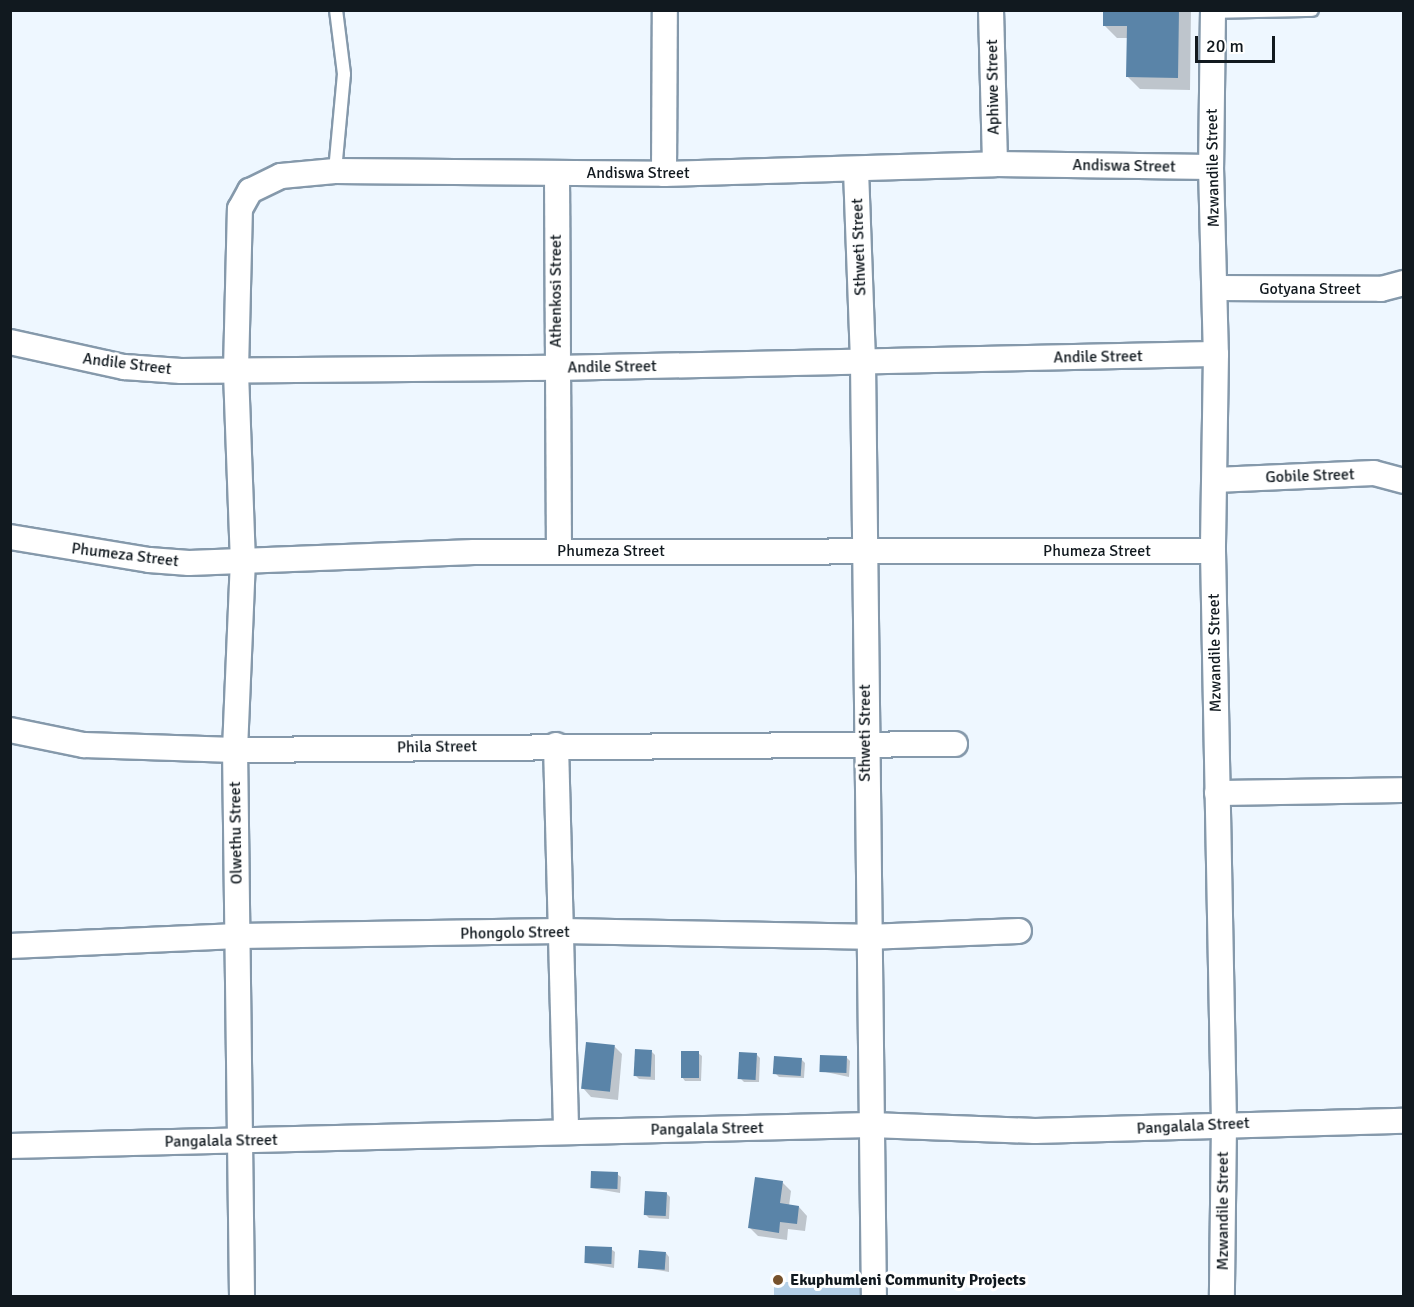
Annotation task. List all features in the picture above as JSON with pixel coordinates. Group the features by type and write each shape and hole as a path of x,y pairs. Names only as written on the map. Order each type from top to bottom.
{"street":[{"path":"664,174 665,10"},
{"name":"Aphiwe Street","path":"991,10 995,164"},
{"name":"Mzwandile Street","path":"1213,11 1211,167 1216,288 1213,551 1224,1124 1222,1296"},
{"name":"Andiswa Street","path":"236,370 240,209 245,198 273,179 335,171 664,174 995,164 1211,167"},
{"name":"Sthweti Street","path":"856,170 863,362 867,937 874,1296"},
{"name":"Athenkosi Street","path":"557,173 556,368 559,552"},
{"name":"Gotyana Street","path":"1216,288 1381,289 1404,283"},
{"name":"Andile Street","path":"10,342 124,367 236,370 556,368 1216,354"},
{"name":"Olwethu Street","path":"236,370 243,563 235,750 242,1296"},
{"name":"Gobile Street","path":"1215,480 1374,473 1404,481"},
{"name":"Phumeza Street","path":"10,537 148,560 243,563 339,556 559,552 1213,551"},
{"name":"Phila Street","path":"10,730 84,746 235,750 556,745 956,744"},
{"path":"556,745 566,1132"},
{"path":"1217,793 1404,790"},
{"name":"Phongolo Street","path":"10,945 238,936 562,931 867,937 1019,931"},
{"name":"Pangalala Street","path":"10,1146 871,1125 1035,1131 1224,1124 1404,1121"}],"lane":[{"path":"335,171 344,74 336,10"},
{"path":"1213,11 1312,10"}],"shaded area":[{"path":"774,1282 866,1282 866,1296 774,1296"}],"building":[{"path":"1103,10 1179,10 1178,78 1126,77 1127,26 1103,26"},
{"path":"586,1042 615,1045 610,1092 581,1089"},
{"path":"635,1049 652,1050 651,1077 634,1076"},
{"path":"681,1051 699,1051 699,1078 681,1078"},
{"path":"739,1052 757,1053 756,1080 738,1079"},
{"path":"820,1055 847,1056 846,1073 819,1072"},
{"path":"774,1056 802,1058 801,1076 773,1074"},
{"path":"591,1171 618,1172 617,1189 590,1188"},
{"path":"755,1177 783,1181 780,1203 799,1206 797,1224 780,1222 779,1233 748,1228"},
{"path":"645,1191 667,1192 666,1216 644,1215"},
{"path":"585,1246 612,1247 611,1264 584,1263"},
{"path":"639,1250 666,1252 665,1270 638,1268"}],"place":[{"name":"Ekuphumleni Community Projects","path":"778,1280"}]}
